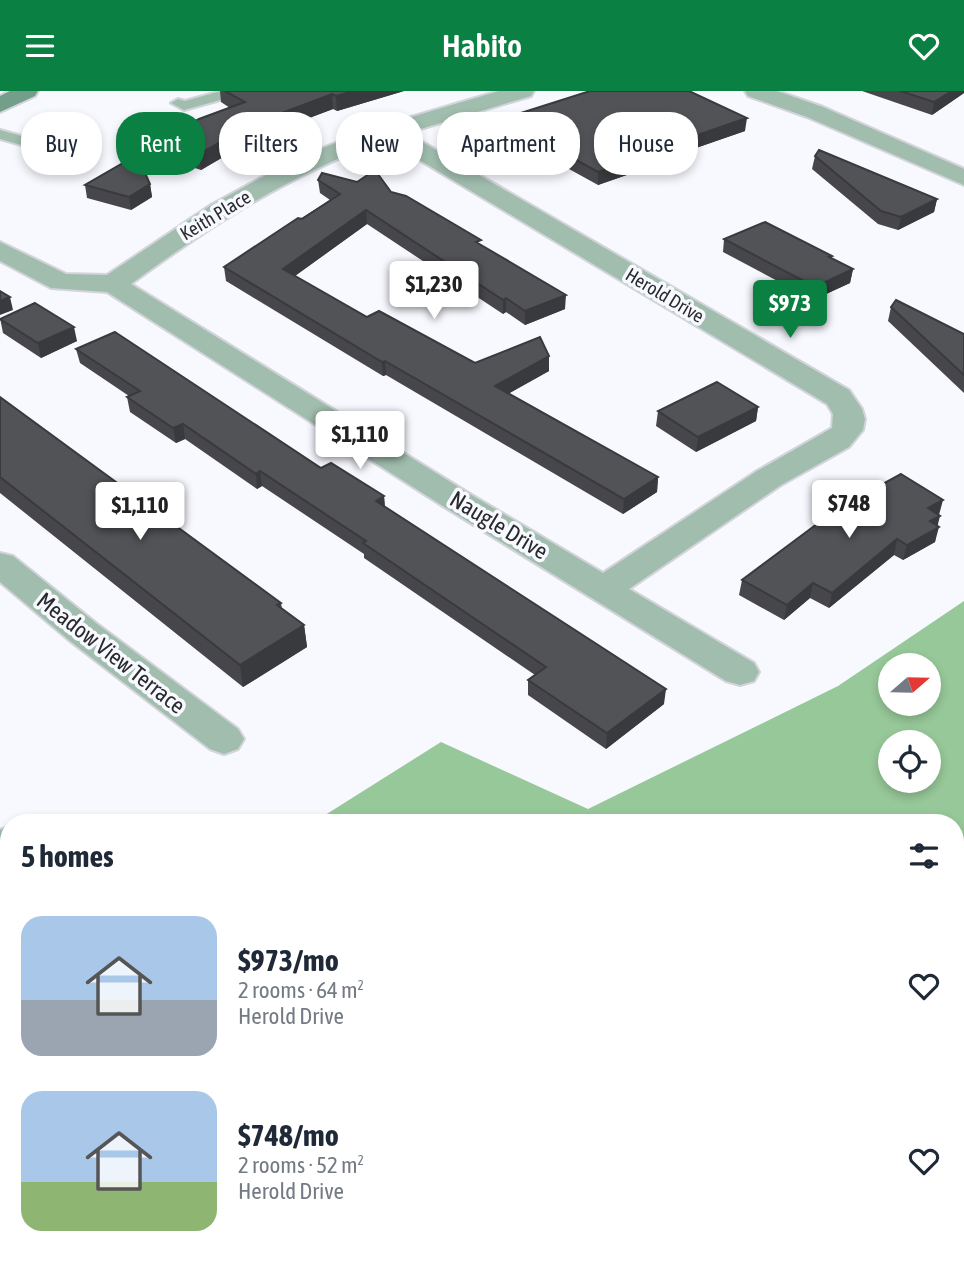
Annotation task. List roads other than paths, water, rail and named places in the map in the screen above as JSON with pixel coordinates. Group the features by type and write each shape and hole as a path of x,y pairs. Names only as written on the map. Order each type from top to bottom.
{"main road":[{"path":"0,105 27,91"}],"street":[{"name":"Keith Place","path":"423,122 523,91"},
{"path":"756,91 816,112 959,170"},
{"name":"Keith Place","path":"113,284 187,231 294,169 336,151"},
{"name":"Herold Drive","path":"423,152 838,397 848,408 851,421 847,432 838,440 769,478 604,589"},
{"name":"Naugle Drive","path":"0,250 61,282 113,284 458,501 740,672"},
{"name":"Meadow View Terrace","path":"0,564 83,632 224,739"}],"lane":[{"path":"178,103 184,106 237,91"},
{"path":"0,134 21,140"}]}
